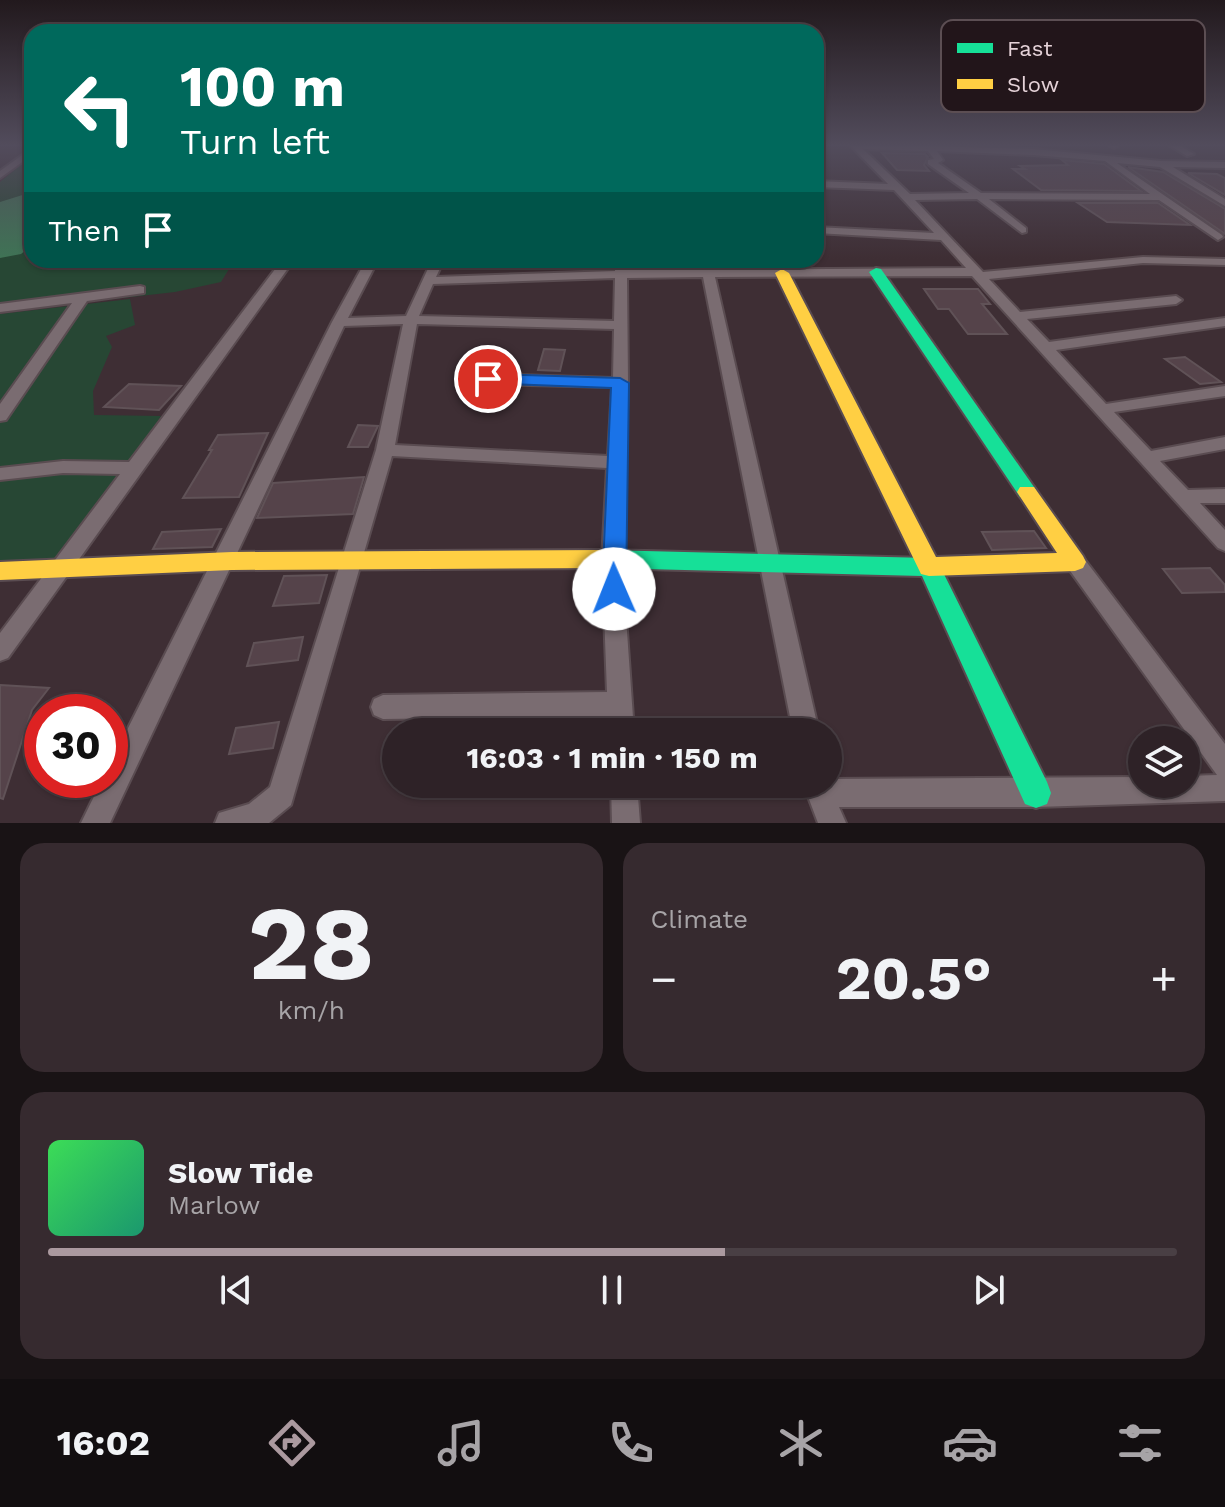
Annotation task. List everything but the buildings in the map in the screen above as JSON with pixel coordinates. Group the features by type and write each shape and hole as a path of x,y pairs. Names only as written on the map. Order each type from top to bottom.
{"street":[{"path":"891,182 1225,543"},
{"path":"960,182 1022,230"},
{"path":"1141,182 1218,237"},
{"path":"1191,182 1225,203"},
{"path":"824,185 979,196 1162,197"},
{"path":"824,230 943,237"},
{"path":"718,268 782,273 976,274 1143,260 1225,262"},
{"path":"0,651 282,268"},
{"path":"95,823 368,268"},
{"path":"229,823 252,818 270,809 281,795 385,450 411,320 434,268"},
{"path":"427,281 607,268"},
{"path":"620,718 612,560 620,383 621,268"},
{"path":"705,268 803,718"},
{"path":"876,272 1075,562 1225,765"},
{"path":"782,273 929,567 1036,793"},
{"path":"0,308 140,290"},
{"path":"0,416 82,298"},
{"path":"1015,316 1176,300"},
{"path":"339,322 411,320 620,325"},
{"path":"1045,347 1225,322"},
{"path":"488,379 620,383"},
{"path":"1103,409 1225,391"},
{"path":"1145,458 1225,443"},
{"path":"385,450 617,463"},
{"path":"0,474 63,467 137,468"},
{"path":"1181,497 1225,496"},
{"path":"0,571 352,558 769,562 929,567 1075,562"},
{"path":"383,707 620,704"},
{"path":"842,789 1036,793 1225,788"},
{"path":"625,798 626,823"},
{"path":"822,798 832,823"}],"shaded area":[{"path":"0,182 24,182 24,268 231,268 221,282 175,292 0,312"},
{"path":"24,194 24,252 21,254 0,258 0,202"},
{"path":"130,299 135,325 106,336 112,347 93,391 94,415 161,416 131,463 0,470 0,314"},
{"path":"67,470 119,472 124,479 56,566 0,565 0,476"}],"traffic: fast":[{"path":"876,272 1027,492"},
{"path":"605,559 929,567 1036,793"}],"traffic: slow":[{"path":"782,273 929,567 1075,562 1027,492"},
{"path":"0,571 232,561 605,559"}],"route":[{"path":"488,379 620,383 612,560 614,589"}]}
